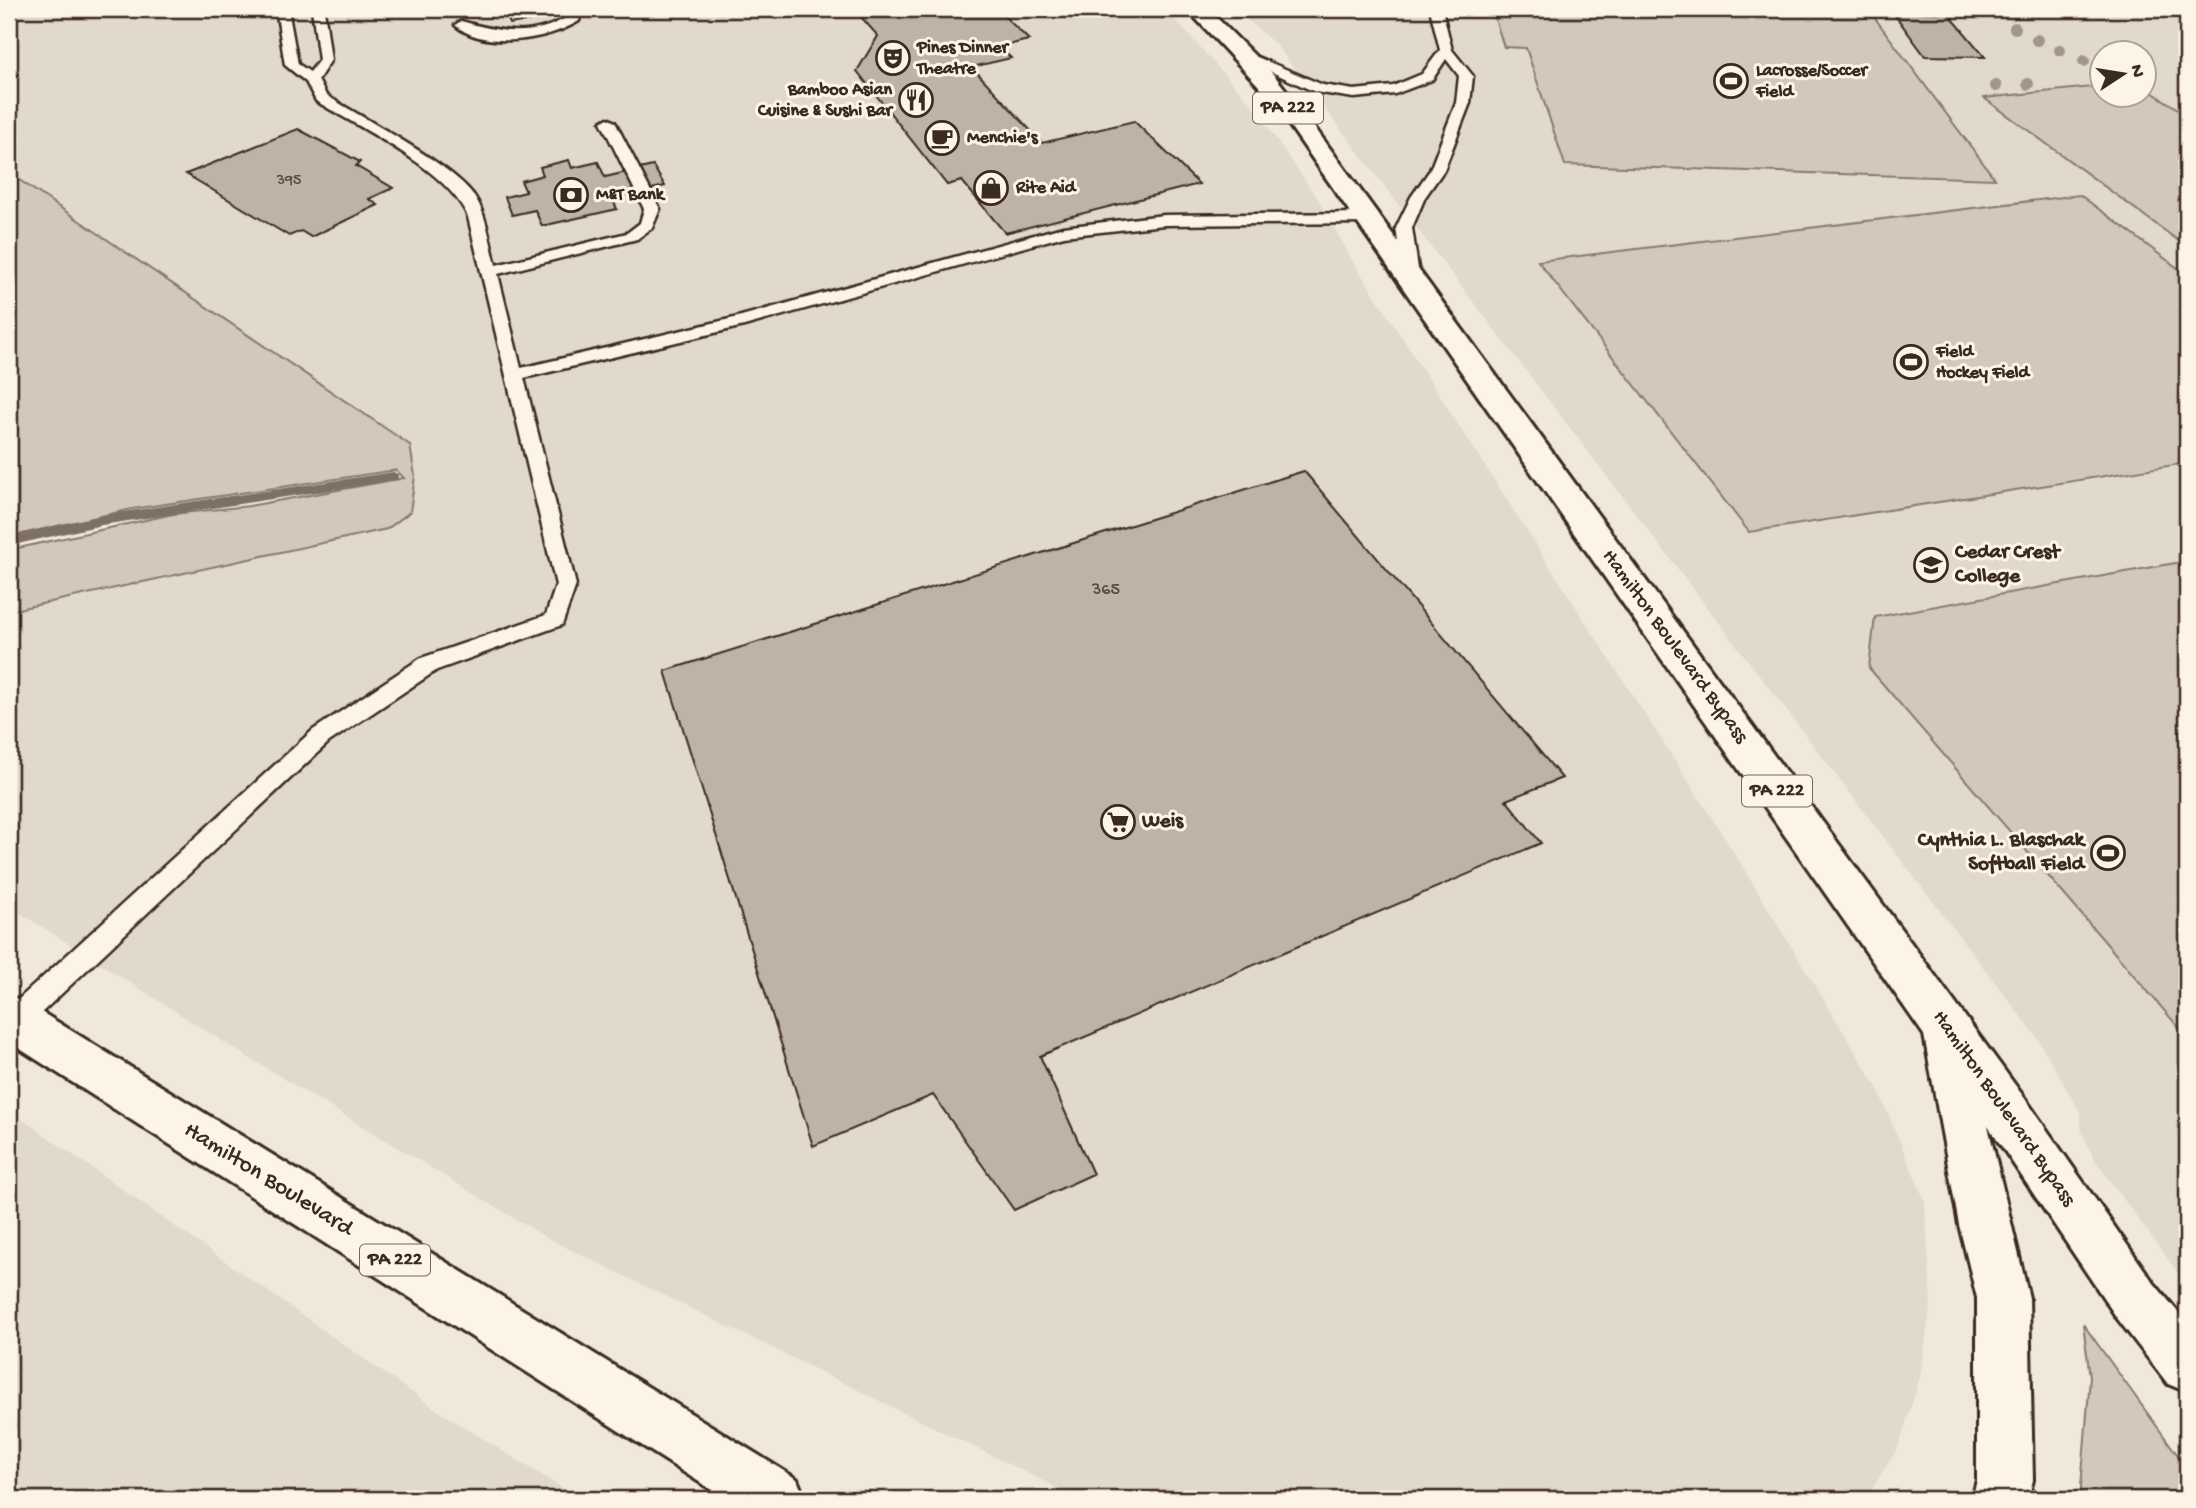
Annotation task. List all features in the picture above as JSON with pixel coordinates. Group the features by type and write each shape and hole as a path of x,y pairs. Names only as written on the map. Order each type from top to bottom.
{"main road":[{"name":"Hamilton Boulevard Bypass","path":"1197,9 1245,57 1293,114 1943,1023 2136,1300 2187,1365"},
{"name":"Hamilton Boulevard","path":"11,1019 777,1499"},
{"path":"1943,1023 1984,1225 2003,1298 2005,1480 2000,1499"}],"lane":[{"path":"11,1019 321,736 429,664 555,620 566,584 517,374 476,217 468,198 424,160 321,98 311,80 292,65 266,9"},
{"path":"282,9 292,65"},
{"path":"318,9 325,60"},
{"path":"311,80 325,60 334,9"},
{"path":"461,24 483,34 538,35 563,27 575,18 576,9"},
{"path":"1412,282 1404,228 1418,197 1437,170 1464,103 1466,76 1446,50 1436,9"},
{"path":"1245,57 1320,89 1354,94 1395,90 1427,77 1446,50"},
{"path":"489,271 632,236 647,225 652,209 608,122"},
{"path":"517,374 738,322 1063,232 1164,220 1367,218"}],"shaded area":[{"path":"9,9 1161,9 1171,15 1251,104 1317,197 1352,260 1728,843 1877,1087 1925,1201 1931,1304 1920,1377 1899,1446 1866,1499 1080,1499 547,1238 246,1056 9,906 9,611 387,529 410,512 410,445 9,173"},
{"name":"Cedar Crest College","path":"1235,9 2187,9 2187,1285 2094,1159 2082,1132 2080,1112 2036,1036 1277,46"},
{"name":"Lacrosse/Soccer Field","path":"1492,9 1868,9 1995,179 1565,165 1526,48 1504,47"},
{"path":"2088,87 2088,108 2158,108 2158,96 2187,115 2187,247 1984,98"},
{"path":"9,173 410,445 415,476 410,512 387,529 9,611 9,550 173,514 249,506 404,478 396,470 132,509 9,537"},
{"name":"Field Hockey Field","path":"2080,195 2187,275 2187,463 1749,532 1538,261"},
{"name":"Cynthia L. Blaschak Softball Field","path":"2187,561 2187,1037 1869,668 1875,617"},
{"path":"9,1110 440,1412 580,1499 9,1499"},
{"path":"2083,1324 2187,1468 2187,1499 2080,1499 2090,1377"}],"building":[{"path":"504,9 560,9 563,15 510,24"},
{"path":"854,9 997,9 1029,40 999,47 1011,58 972,67 1042,143 1134,121 1199,184 1005,233 962,181 947,185 857,71 878,36"},
{"path":"1892,11 1948,13 1985,57 1925,56"},
{"path":"298,129 360,162 356,166 393,188 369,199 378,205 311,237 301,231 289,236 186,174"},
{"name":"M&T Bank","path":"569,160 572,168 598,162 605,177 653,166 665,186 612,198 617,209 542,226 535,210 512,215 505,197 526,192 521,181 543,175 540,167"},
{"name":"Weis","path":"1304,471 1562,778 1506,800 1541,843 1040,1056 1093,1174 1014,1210 933,1095 813,1146 665,671"}],"waterway":[{"path":"9,541 102,520 393,477"}],"place":[{"name":"Pines Dinner Theatre","path":"893,58"},
{"name":"Lacrosse/Soccer Field","path":"1731,81"},
{"name":"Bamboo Asian Cuisine & Sushi Bar","path":"916,100"},
{"name":"Menchie's","path":"942,138"},
{"name":"Rite Aid","path":"991,188"},
{"name":"M&T Bank","path":"571,195"},
{"name":"Field Hockey Field","path":"1911,362"},
{"name":"Cedar Crest College","path":"1931,565"},
{"name":"Weis","path":"1118,822"},
{"name":"Cynthia L. Blaschak Softball Field","path":"2108,853"}]}
